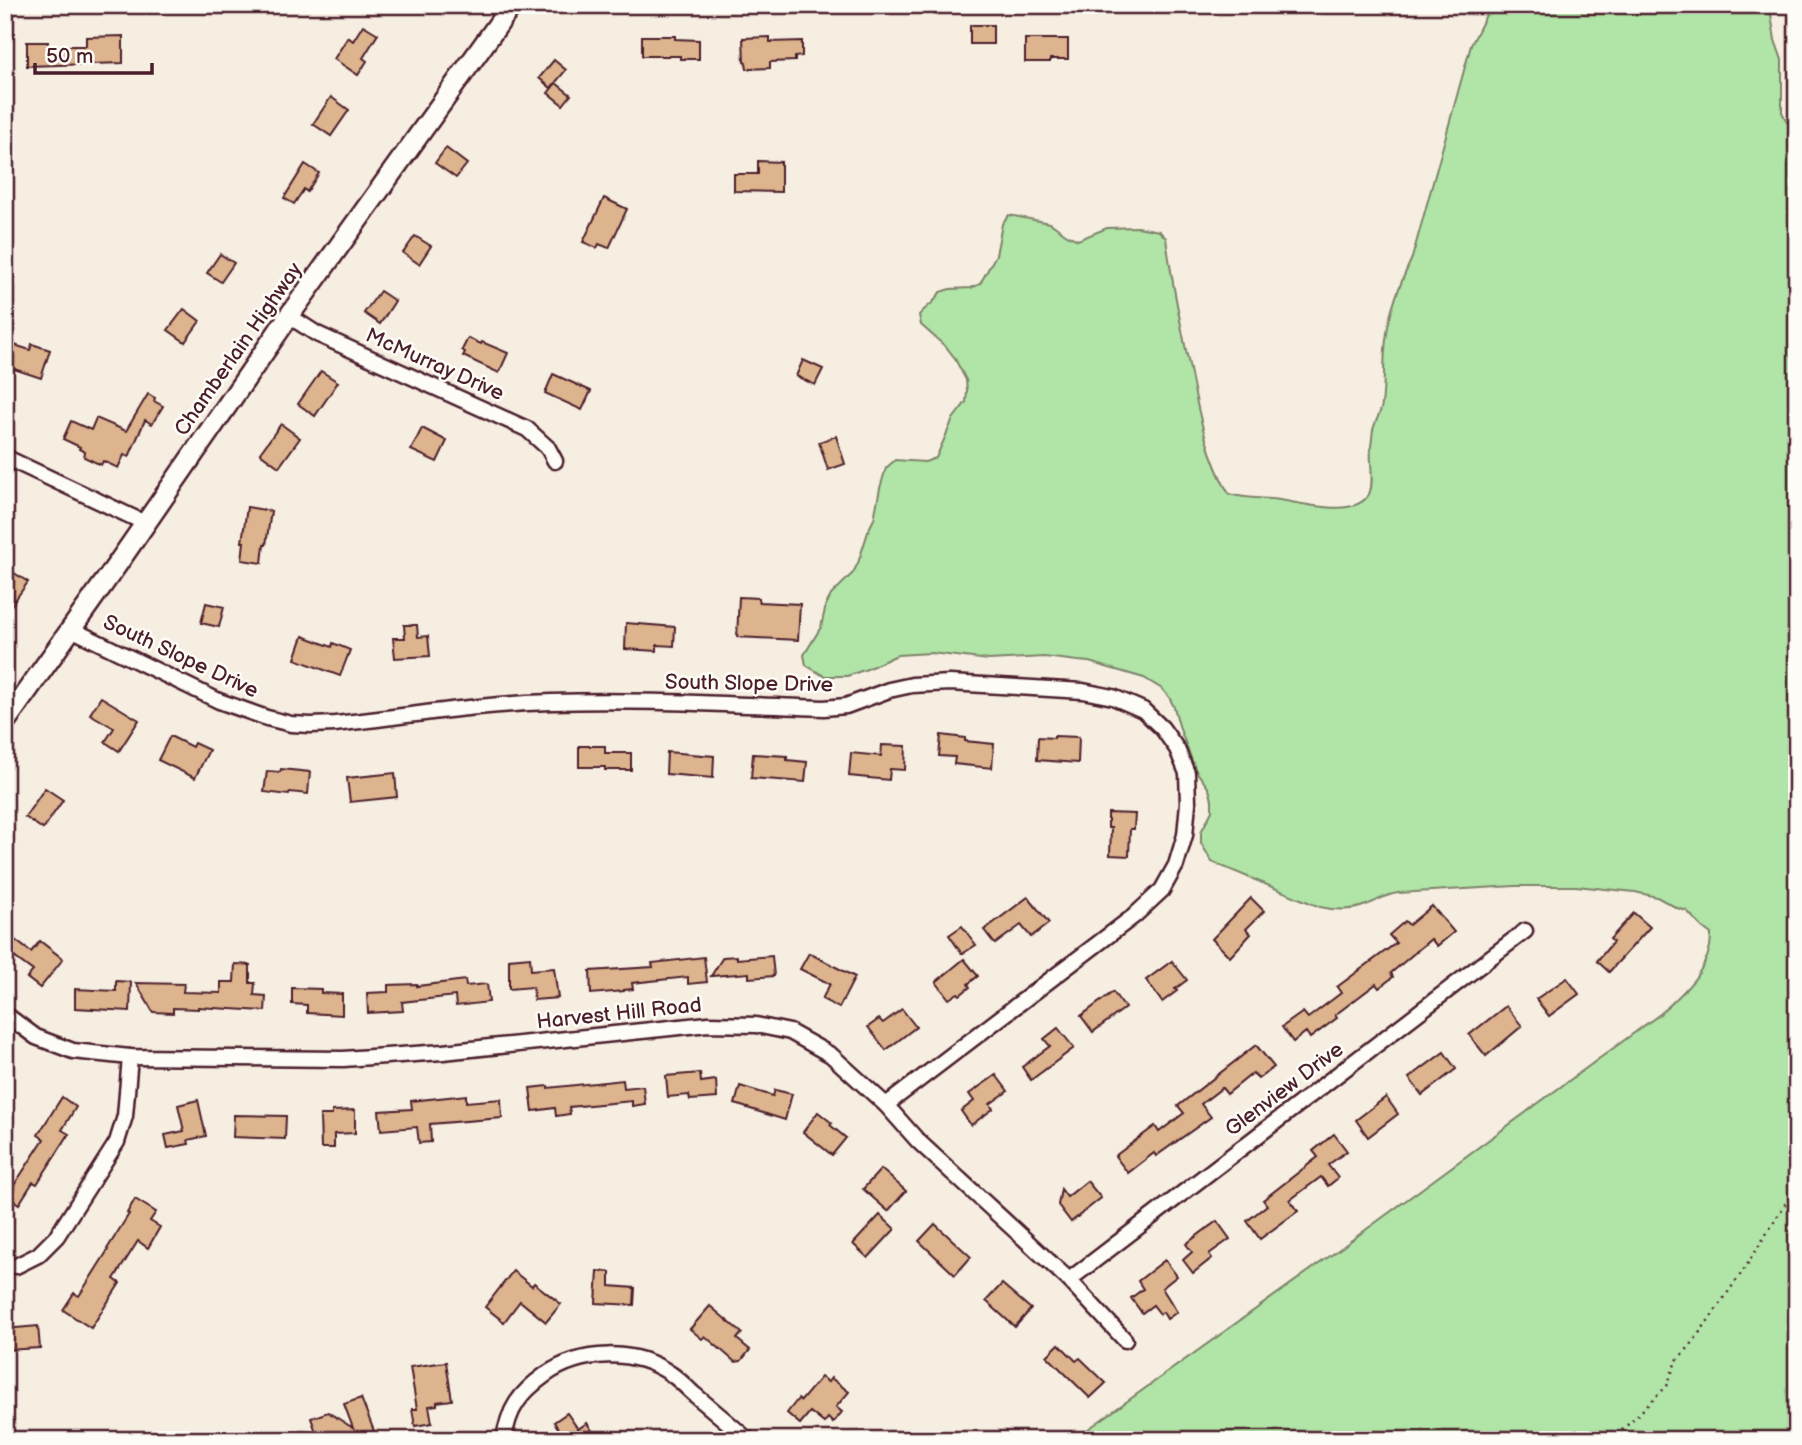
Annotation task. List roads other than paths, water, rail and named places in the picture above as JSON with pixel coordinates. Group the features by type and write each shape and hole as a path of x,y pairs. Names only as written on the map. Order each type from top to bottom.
{"main road":[{"name":"Chamberlain Highway","path":"5,722 289,316 512,5"}],"street":[{"name":"McMurray Drive","path":"289,316 317,334 527,429 548,448 555,461"},
{"path":"5,457 145,523"},
{"name":"South Slope Drive","path":"71,629 219,701 291,724 335,724 549,702 613,701 824,708 846,706 889,690 912,685 950,683 1083,691 1112,697 1143,710 1177,749 1187,773 1185,835 1176,865 1162,890 1133,916 886,1105"},
{"name":"Glenview Drive","path":"1069,1280 1525,931"},
{"name":"Harvest Hill Road","path":"5,1014 36,1038 73,1052 130,1057 343,1059 443,1052 708,1024 756,1025 790,1032 831,1055 886,1105 918,1141 1069,1280 1125,1340"},
{"path":"16,1266 38,1255 57,1236 117,1142 125,1116 130,1057"},
{"path":"504,1440 511,1411 521,1395 556,1368 573,1360 592,1356 617,1356 644,1361 670,1373 748,1440"}]}
